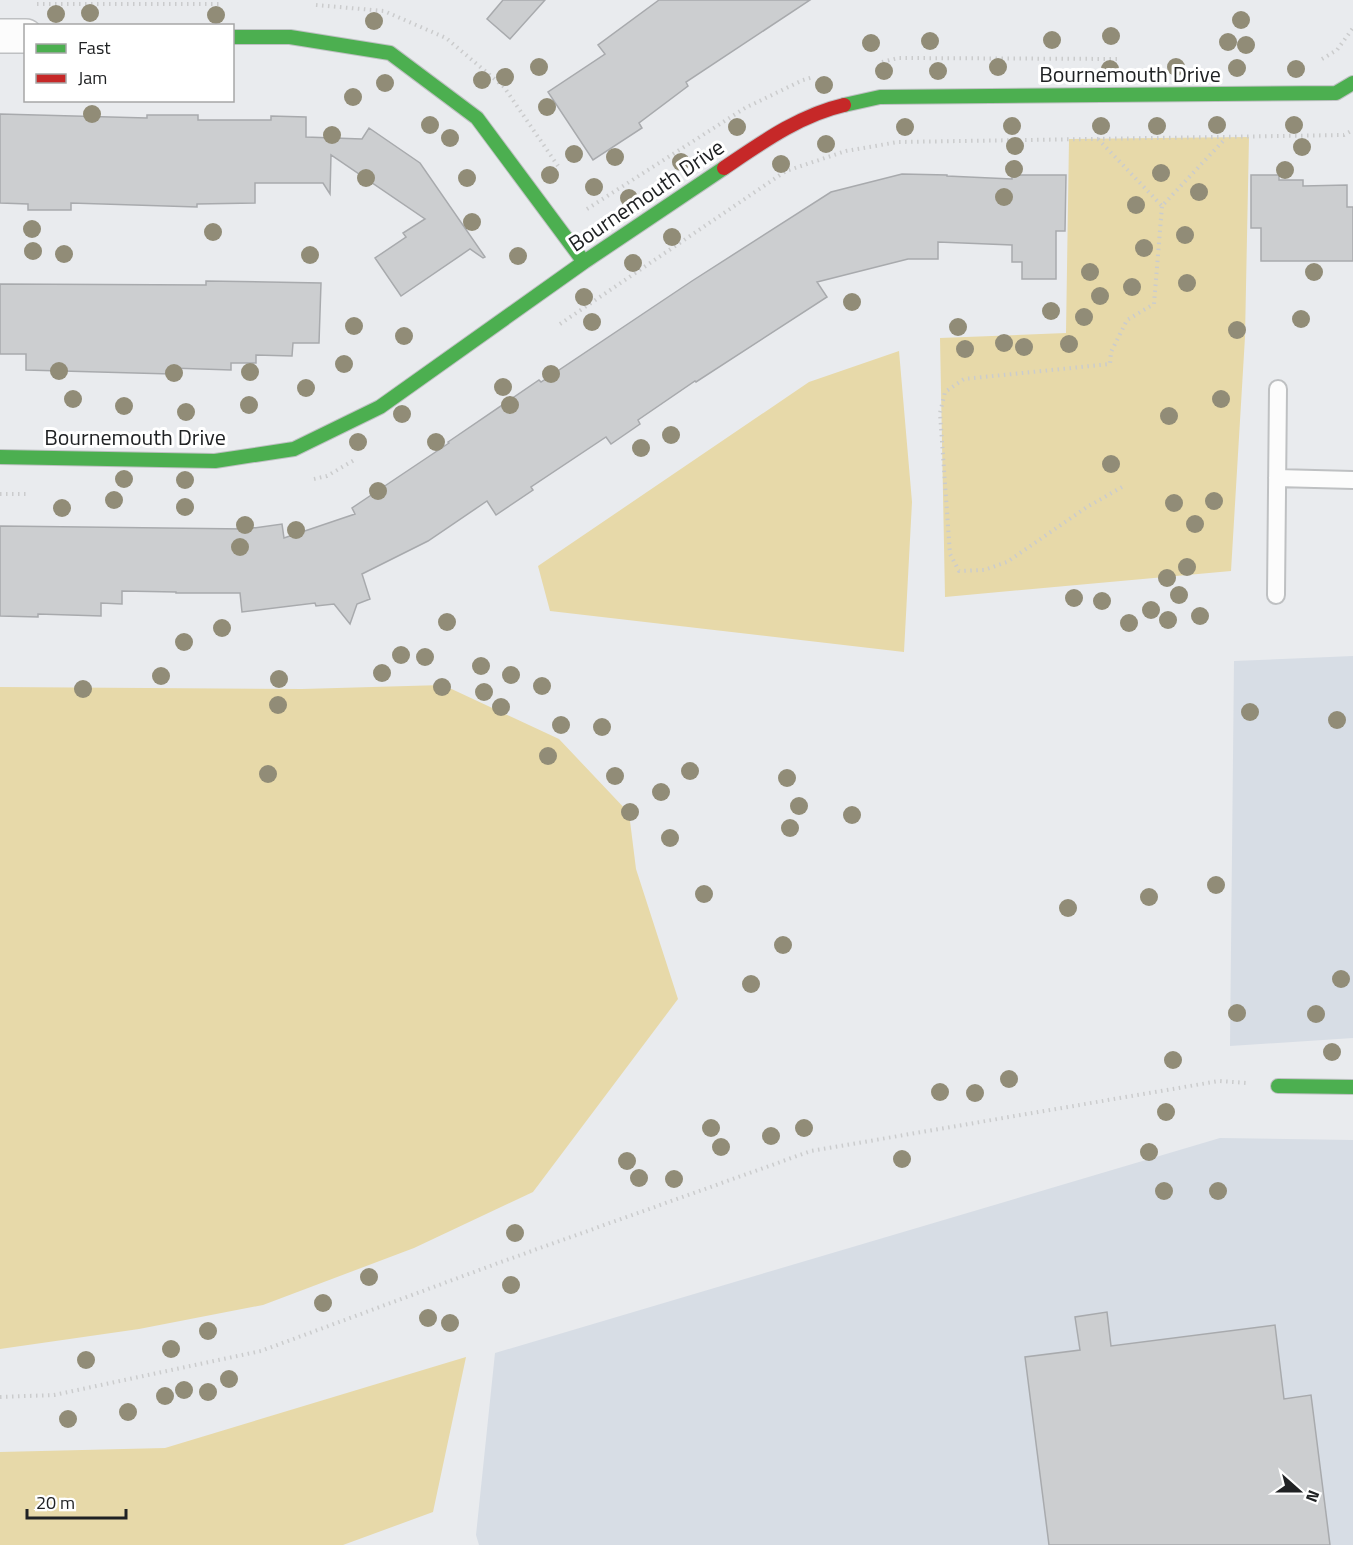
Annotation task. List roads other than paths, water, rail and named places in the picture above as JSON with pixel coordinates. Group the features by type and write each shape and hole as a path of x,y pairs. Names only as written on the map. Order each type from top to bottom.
{"street":[{"path":"0,36 24,36"},
{"path":"234,37 290,37 390,53 477,118 584,262"},
{"name":"Bournemouth Drive","path":"0,457 215,461 294,449 380,407 584,262 773,135 832,108 871,99 904,96 1336,93 1353,83"},
{"path":"1278,1086 1353,1087"}],"lane":[{"path":"1276,595 1278,389"},
{"path":"1277,478 1353,480"}]}
